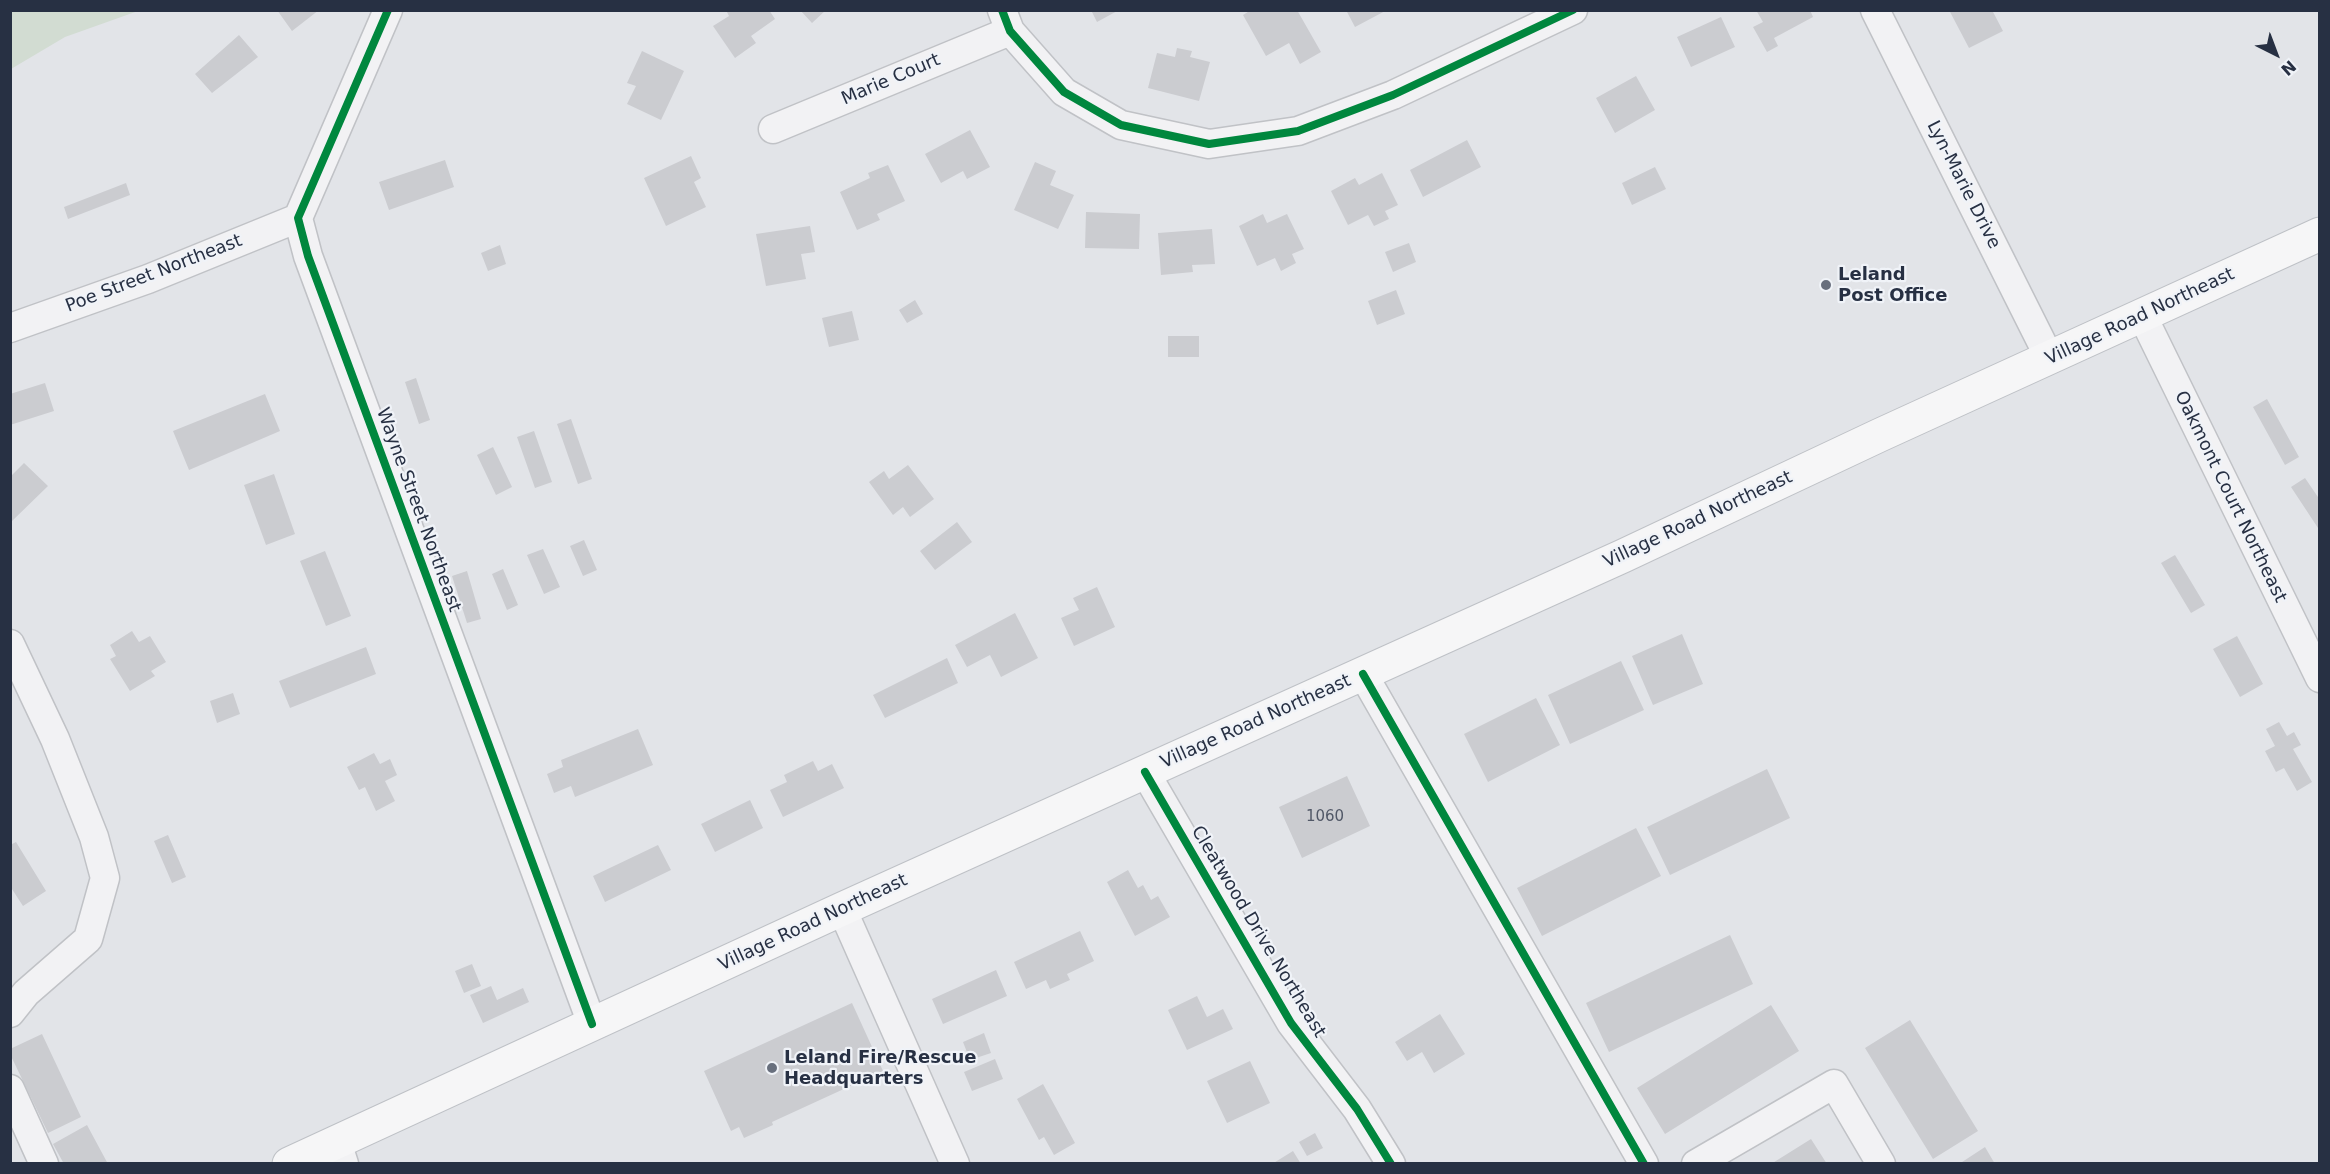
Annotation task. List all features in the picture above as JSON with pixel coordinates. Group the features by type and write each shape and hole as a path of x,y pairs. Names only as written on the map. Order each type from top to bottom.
{"main road":[{"name":"Village Road Northeast","path":"290,1164 341,1153 592,1024 1363,674 2319,234"}],"street":[{"path":"298,218 388,10"},
{"path":"1006,21 1036,64 1064,92 1121,125 1209,144 1298,131 1393,95 1573,10"},
{"name":"Lyn-Marie Drive","path":"1875,10 2050,359"},
{"name":"Marie Court","path":"773,129 1006,21"},
{"name":"Poe Street Northeast","path":"10,328 148,279 298,218"},
{"name":"Wayne Street Northeast","path":"298,218 308,256 592,1024"},
{"name":"Oakmont Court Northeast","path":"2142,315 2319,678"},
{"path":"10,644 55,739 94,837 105,878 88,939 26,993 10,1013"},
{"path":"1363,674 1644,1164"},
{"name":"Cleatwood Drive Northeast","path":"1145,772 1291,1023 1357,1109 1391,1164"},
{"path":"842,909 956,1164"},
{"path":"1696,1164 1834,1084 1881,1164"},
{"path":"10,1089 44,1164"}],"shaded area":[{"path":"10,11 138,11 65,37 11,69"}],"building":[{"path":"277,10 319,10 292,31"},
{"path":"726,10 769,10 775,19 751,36 756,43 735,58 713,26 729,16"},
{"path":"800,10 826,10 812,23"},
{"path":"1091,10 1119,10 1097,22"},
{"path":"1251,10 1297,10 1321,52 1300,64 1289,43 1266,56 1243,15"},
{"path":"1346,10 1387,10 1355,27"},
{"path":"1756,10 1810,10 1813,17 1774,38 1778,46 1767,52 1753,27 1763,22"},
{"path":"1949,10 1992,10 2003,31 1969,48"},
{"path":"1721,17 1735,47 1691,67 1677,37"},
{"path":"239,35 258,57 212,93 195,74"},
{"path":"1177,48 1192,51 1190,57 1210,62 1199,101 1148,88 1157,53 1175,57"},
{"path":"642,51 684,71 661,120 627,104 636,86 627,83"},
{"path":"1636,76 1655,110 1615,133 1596,98"},
{"path":"970,130 990,167 967,179 963,171 941,183 925,154"},
{"path":"1467,140 1481,167 1423,197 1410,170"},
{"path":"691,156 701,178 694,182 706,207 666,226 644,178"},
{"path":"445,160 454,187 389,210 379,182"},
{"path":"1035,162 1056,171 1050,185 1074,195 1058,229 1014,210"},
{"path":"888,165 905,201 877,214 880,220 857,230 840,192 870,178 868,173"},
{"path":"1655,167 1666,189 1632,205 1622,183"},
{"path":"1382,173 1398,205 1385,211 1389,219 1374,226 1368,215 1348,225 1331,191 1355,178 1359,185"},
{"path":"126,183 130,195 68,219 64,207"},
{"path":"1086,212 1140,214 1139,249 1085,248"},
{"path":"1263,214 1267,223 1287,214 1304,249 1292,254 1296,263 1281,271 1275,258 1257,266 1239,226"},
{"path":"810,226 815,252 801,254 806,279 766,286 756,234"},
{"path":"1212,229 1215,264 1192,265 1193,272 1161,275 1158,233"},
{"path":"1409,243 1416,262 1393,272 1385,252"},
{"path":"500,245 506,264 488,271 481,253"},
{"path":"1396,290 1405,314 1377,325 1368,301"},
{"path":"915,300 923,314 907,323 899,310"},
{"path":"852,311 859,340 829,347 822,318"},
{"path":"1168,336 1199,336 1199,357 1168,357"},
{"path":"416,378 430,420 419,424 405,382"},
{"path":"45,383 54,411 10,425 10,394"},
{"path":"265,394 280,431 189,470 173,431"},
{"path":"2267,399 2299,457 2285,465 2253,407"},
{"path":"571,419 592,479 578,484 557,424"},
{"path":"534,431 552,482 535,488 517,437"},
{"path":"493,447 512,487 496,495 477,455"},
{"path":"24,463 48,486 10,523 10,477"},
{"path":"908,465 934,499 910,517 903,507 893,515 869,482 884,471 889,479"},
{"path":"274,474 295,534 266,545 244,485"},
{"path":"2305,478 2320,500 2320,531 2291,487"},
{"path":"957,522 972,542 935,570 920,551"},
{"path":"584,540 597,570 583,576 570,546"},
{"path":"543,549 560,587 544,594 527,555"},
{"path":"325,551 351,616 326,626 300,561"},
{"path":"2175,555 2205,605 2191,613 2161,563"},
{"path":"503,569 518,605 507,610 492,574"},
{"path":"467,571 481,619 467,623 452,576"},
{"path":"1097,587 1115,627 1074,646 1061,618 1079,610 1073,598"},
{"path":"1015,613 1038,658 1001,677 990,655 967,667 955,645"},
{"path":"132,631 139,642 150,636 166,662 151,671 155,676 130,691 110,659 116,656 110,645"},
{"path":"1682,634 1703,684 1653,705 1632,656"},
{"path":"2237,636 2263,684 2240,697 2213,649"},
{"path":"366,647 376,674 290,708 279,681"},
{"path":"947,658 958,683 885,718 873,695"},
{"path":"1621,661 1644,710 1570,744 1548,695"},
{"path":"233,693 240,714 217,723 210,701"},
{"path":"1536,698 1560,745 1488,782 1464,734"},
{"path":"2279,722 2287,736 2294,732 2301,745 2293,749 2312,782 2297,791 2284,768 2276,772 2265,751 2275,746 2266,729"},
{"path":"638,729 653,765 575,797 571,786 554,793 547,774 563,767 561,760"},
{"path":"374,753 380,764 390,759 397,775 385,781 395,801 376,811 365,787 359,790 347,767"},
{"path":"813,761 818,771 832,764 844,788 783,817 770,790 787,782 784,775"},
{"path":"1767,769 1790,818 1670,875 1647,827"},
{"path":"1347,776 1370,826 1302,858 1279,807"},
{"path":"750,800 763,828 715,852 701,824"},
{"path":"1636,828 1661,876 1542,936 1517,888"},
{"path":"168,835 186,877 172,883 154,841"},
{"path":"16,842 46,891 23,906 10,886 10,845"},
{"path":"658,845 671,870 605,902 593,876"},
{"path":"1128,870 1138,888 1143,885 1151,900 1158,896 1170,917 1135,936 1107,882"},
{"path":"1080,931 1094,961 1067,974 1070,980 1050,989 1046,980 1026,989 1014,962"},
{"path":"1730,935 1753,984 1609,1052 1586,1003"},
{"path":"472,964 481,986 464,993 455,971"},
{"path":"996,970 1007,996 943,1024 932,999"},
{"path":"491,986 497,1000 523,988 529,1002 483,1023 470,995"},
{"path":"1197,996 1207,1017 1223,1009 1233,1029 1187,1050 1168,1010"},
{"path":"852,1003 883,1071 772,1122 773,1125 744,1138 739,1127 731,1131 704,1071"},
{"path":"1771,1005 1799,1051 1665,1134 1637,1088"},
{"path":"1440,1014 1465,1054 1434,1073 1422,1052 1407,1061 1395,1042"},
{"path":"1910,1020 1978,1131 1933,1159 1865,1048"},
{"path":"984,1033 991,1053 970,1060 963,1042"},
{"path":"42,1034 81,1117 48,1133 10,1054 10,1049"},
{"path":"995,1059 1003,1079 972,1091 964,1072"},
{"path":"1250,1061 1270,1103 1227,1123 1207,1081"},
{"path":"1043,1084 1075,1143 1054,1155 1044,1137 1039,1140 1017,1099"},
{"path":"87,1125 108,1164 64,1164 53,1144"},
{"path":"1315,1133 1323,1148 1307,1156 1299,1142"},
{"path":"1811,1139 1827,1164 1771,1164"},
{"path":"1985,1147 1995,1164 1959,1164"},
{"path":"1293,1151 1301,1164 1272,1164"}],"cycle path":[{"path":"388,10 298,218 308,256 592,1024"},
{"path":"1002,10 1010,31 1064,92 1121,125 1209,144 1298,131 1393,95 1573,10"},
{"path":"1363,674 1644,1164"},
{"path":"1145,772 1291,1023 1357,1109 1391,1164"}],"place":[{"name":"Leland Post Office","path":"1826,285"},
{"name":"Leland Fire/Rescue Headquarters","path":"772,1068"}]}
